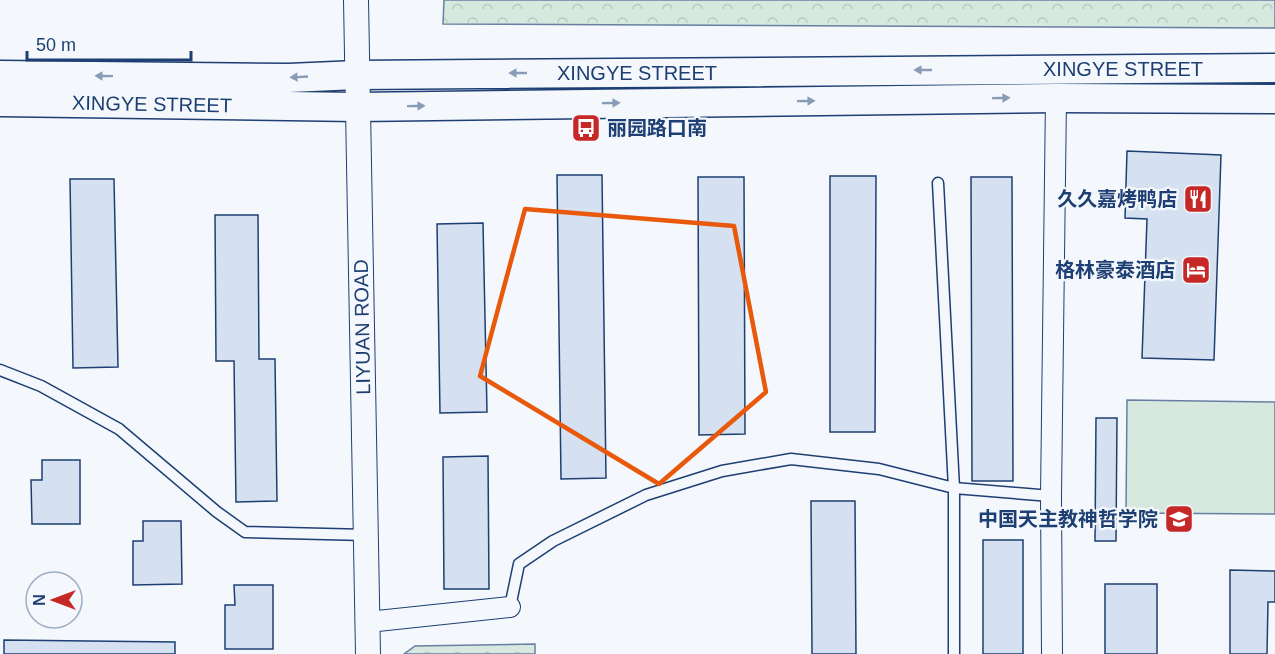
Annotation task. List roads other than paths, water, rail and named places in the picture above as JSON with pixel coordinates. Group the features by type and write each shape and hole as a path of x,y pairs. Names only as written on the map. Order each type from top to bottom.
{"main road":[{"name":"XINGYE STREET","path":"0,75 288,78 357,75 1275,68"},
{"name":"XINGYE STREET","path":"0,102 357,106 1056,98 1275,99"}],"street":[{"name":"LIYUAN ROAD","path":"356,0 368,654"},
{"path":"1052,654 1051,496 1056,98"},
{"path":"368,622 510,608"}],"lane":[{"path":"938,183 954,488 954,654"},
{"path":"0,370 41,386 119,429 217,512 245,532 366,536"},
{"path":"510,608 519,564 553,541 646,495 722,471 791,459 879,469 954,488 1051,496"}],"place":[{"name":"丽园路口南","path":"586,128"},
{"name":"久久嘉烤鸭店","path":"1198,199"},
{"name":"格林豪泰酒店","path":"1196,270"},
{"name":"中国天主教神哲学院","path":"1179,519"}]}
